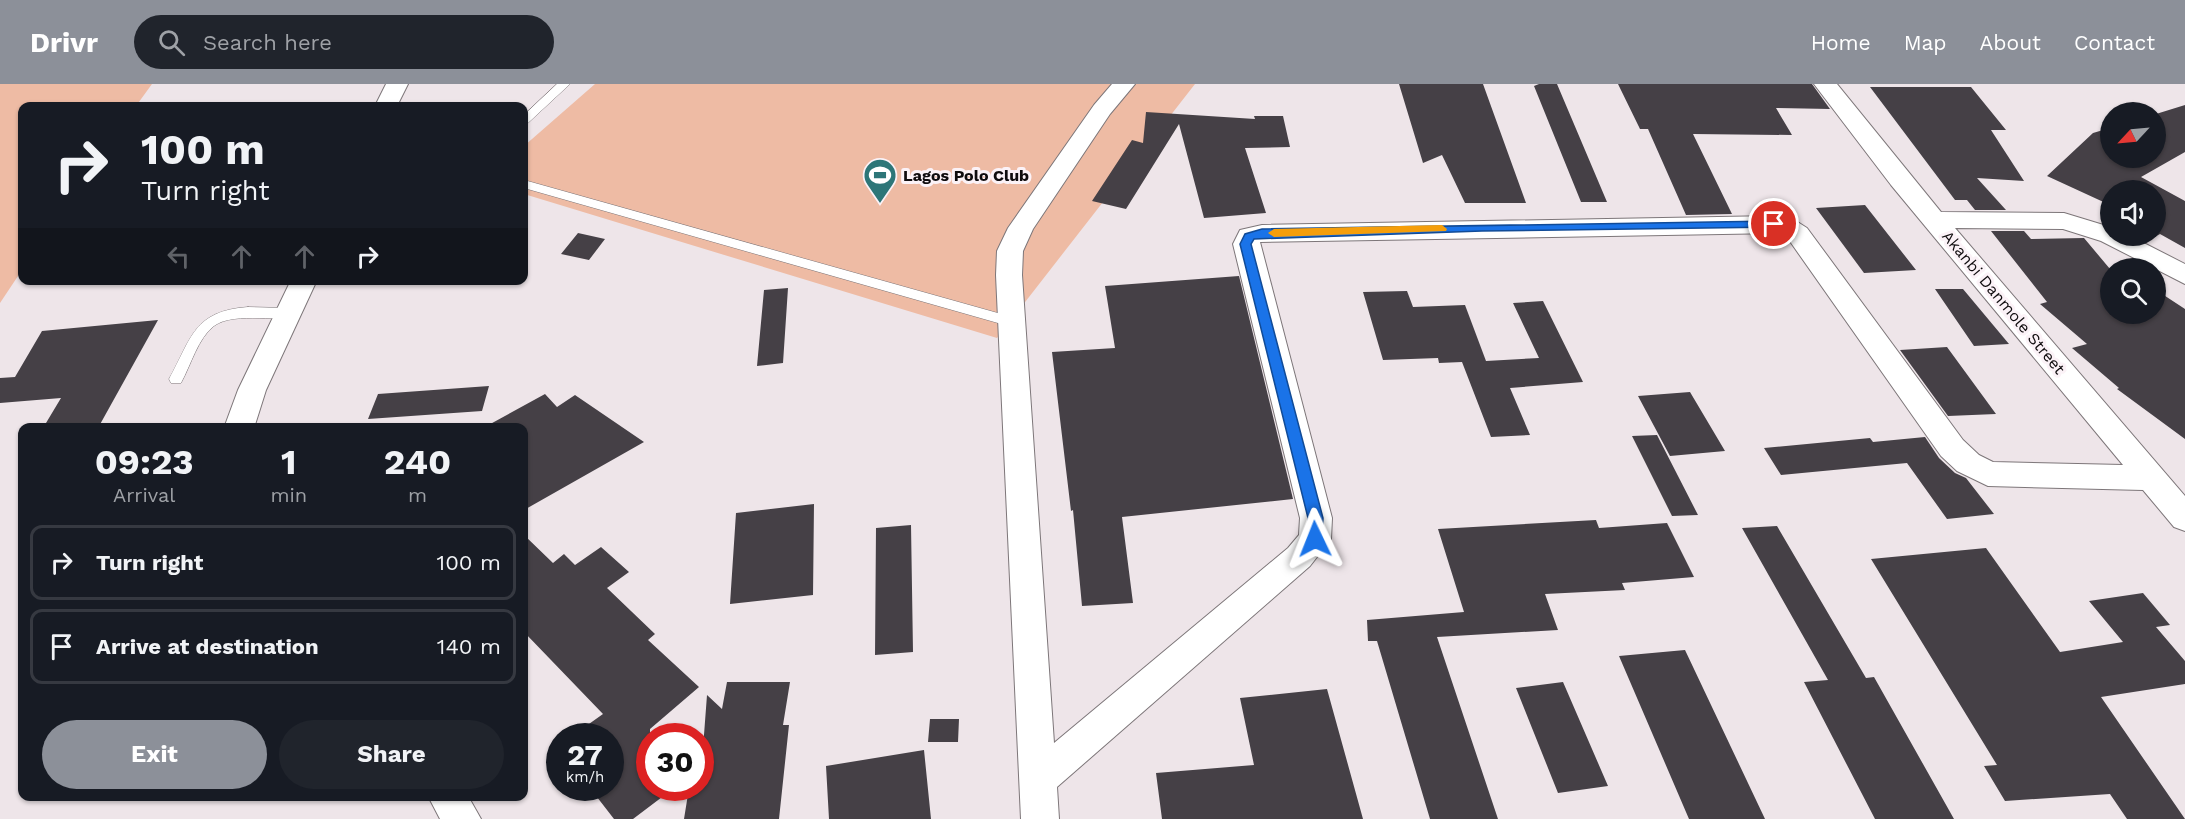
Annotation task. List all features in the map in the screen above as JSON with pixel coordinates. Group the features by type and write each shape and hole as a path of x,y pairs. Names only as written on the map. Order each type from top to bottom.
{"street":[{"path":"388,102 397,84"},
{"path":"1040,819 1010,251 1017,236 1102,110 1124,84"},
{"name":"Akanbi Danmole Street","path":"1825,84 1871,145 2185,518"},
{"path":"1935,220 2064,221 2100,230"},
{"path":"1037,780 1299,557 1315,539 1316,518 1245,244 1249,236 1262,233 1504,227 1774,224 1787,227 1798,234 1952,448 1968,463 1988,474 2151,478"},
{"path":"2131,246 2185,275"},
{"path":"241,423 252,390 302,285"},
{"path":"449,801 462,819"}],"lane":[{"path":"528,117 564,84"},
{"path":"528,185 1012,322"},
{"path":"176,379 208,323 223,315 289,312"}],"shaded area":[{"path":"0,84 152,84 139,102 18,102 18,276 0,303"},
{"name":"Lagos Polo Club","path":"595,84 1195,84 997,338 528,195 528,143"}],"building":[{"path":"1399,84 1483,84 1526,203 1465,203 1442,155 1423,163"},
{"path":"1557,84 1607,202 1581,202 1534,86"},
{"path":"1618,84 1812,84 1830,109 1776,108 1792,135 1693,134 1732,214 1686,215 1648,129 1640,129"},
{"path":"1870,87 1971,87 2006,130 1991,130 2024,181 1977,178 2006,210 1975,210 1967,200 1955,200"},
{"path":"2185,105 2185,152 2166,163 2166,111"},
{"path":"1146,112 1255,119 1254,116 1283,116 1290,147 1245,148 1266,213 1204,218 1179,124 1126,209 1092,201 1132,140 1143,143"},
{"path":"2100,131 2100,168 2157,168 2141,177 2146,180 2100,180 2100,200 2047,176 2093,133"},
{"path":"2166,191 2185,201 2185,248 2166,237"},
{"path":"1865,205 1916,270 1864,273 1816,208"},
{"path":"1991,231 2024,231 2031,239 2084,238 2101,258 2100,324 2166,324 2166,297 2185,309 2185,439 2117,389 2119,388 2072,348 2087,344 2040,304 2047,302"},
{"path":"578,233 605,239 589,260 561,254"},
{"path":"1239,276 1293,499 1122,517 1133,603 1082,606 1073,510 1071,511 1052,352 1115,348 1105,286"},
{"path":"788,288 783,363 757,366 764,290"},
{"path":"1935,289 1963,289 2009,344 1974,346"},
{"path":"1407,291 1413,307 1465,305 1486,361 1539,358 1513,303 1543,301 1583,382 1510,388 1530,435 1491,437 1462,362 1439,363 1438,358 1383,360 1363,292"},
{"path":"158,320 101,423 46,423 61,398 0,403 0,378 15,377 42,331"},
{"path":"1947,347 1996,414 1948,416 1900,350"},
{"path":"489,386 482,411 368,419 378,394"},
{"path":"1690,392 1725,451 1670,456 1638,396"},
{"path":"545,394 557,407 575,395 644,442 528,508 528,423 492,423"},
{"path":"1657,435 1698,515 1672,516 1632,436"},
{"path":"1925,437 1939,458 1955,473 1966,478 1994,514 1947,519 1907,463 1781,475 1764,448 1870,438 1873,442"},
{"path":"814,504 813,595 730,604 736,513"},
{"path":"1596,520 1599,528 1667,523 1694,577 1622,583 1625,590 1545,594 1558,630 1437,637 1498,819 1430,819 1377,641 1368,641 1367,620 1464,612 1438,529"},
{"path":"911,525 913,652 875,655 876,528"},
{"path":"1777,526 1866,678 1874,677 1954,819 1875,819 1804,682 1828,680 1742,528"},
{"path":"528,539 553,563 564,554 575,565 601,547 629,572 607,588 655,634 648,640 699,687 657,723 636,723 636,801 657,801 633,819 614,819 600,801 624,801 624,723 590,723 603,714 528,636"},
{"path":"1986,548 2060,652 2123,642 2089,601 2143,593 2170,625 2156,627 2185,661 2185,684 2101,697 2185,819 2127,819 2110,794 2005,801 1984,766 1997,765 1871,559"},
{"path":"1685,650 1765,819 1689,819 1619,656"},
{"path":"727,682 790,682 783,725 789,725 779,819 684,819 687,801 714,801 714,723 705,723 707,695 722,709"},
{"path":"1563,682 1608,786 1558,793 1516,688"},
{"path":"1327,689 1363,819 1162,819 1156,773 1254,765 1240,698"},
{"path":"930,719 959,719 958,742 928,742"},
{"path":"924,750 931,819 829,819 826,766"}],"slow traffic":[{"path":"1274,233 1442,229"}],"place":[{"name":"Lagos Polo Club","path":"880,204"}],"route":[{"path":"1315,539 1316,518 1245,244 1249,236 1262,233 1774,224"}]}
